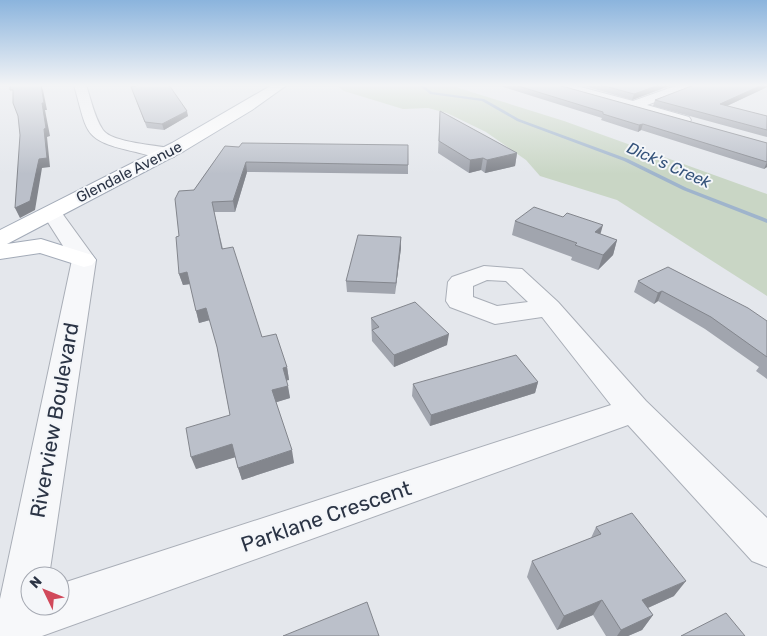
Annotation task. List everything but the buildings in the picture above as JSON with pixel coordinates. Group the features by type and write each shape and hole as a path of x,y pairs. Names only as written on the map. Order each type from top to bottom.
{"main road":[{"name":"Glendale Avenue","path":"0,238 168,153 236,115"},
{"path":"0,252 40,246 84,260"}],"street":[{"path":"89,115 94,129 100,137 168,153"},
{"path":"664,115 700,125"},
{"path":"52,213 84,260"},
{"name":"Riverview Boulevard","path":"17,628 84,260"},
{"path":"549,308 634,410 767,547"},
{"name":"Parklane Crescent","path":"17,628 634,410"}],"green space":[{"path":"450,115 544,115 767,194 767,296 617,200 540,176 526,160 486,132"}],"waterway":[{"name":"Dick's Creek","path":"509,115 518,120 626,160 685,189 767,221"}]}
